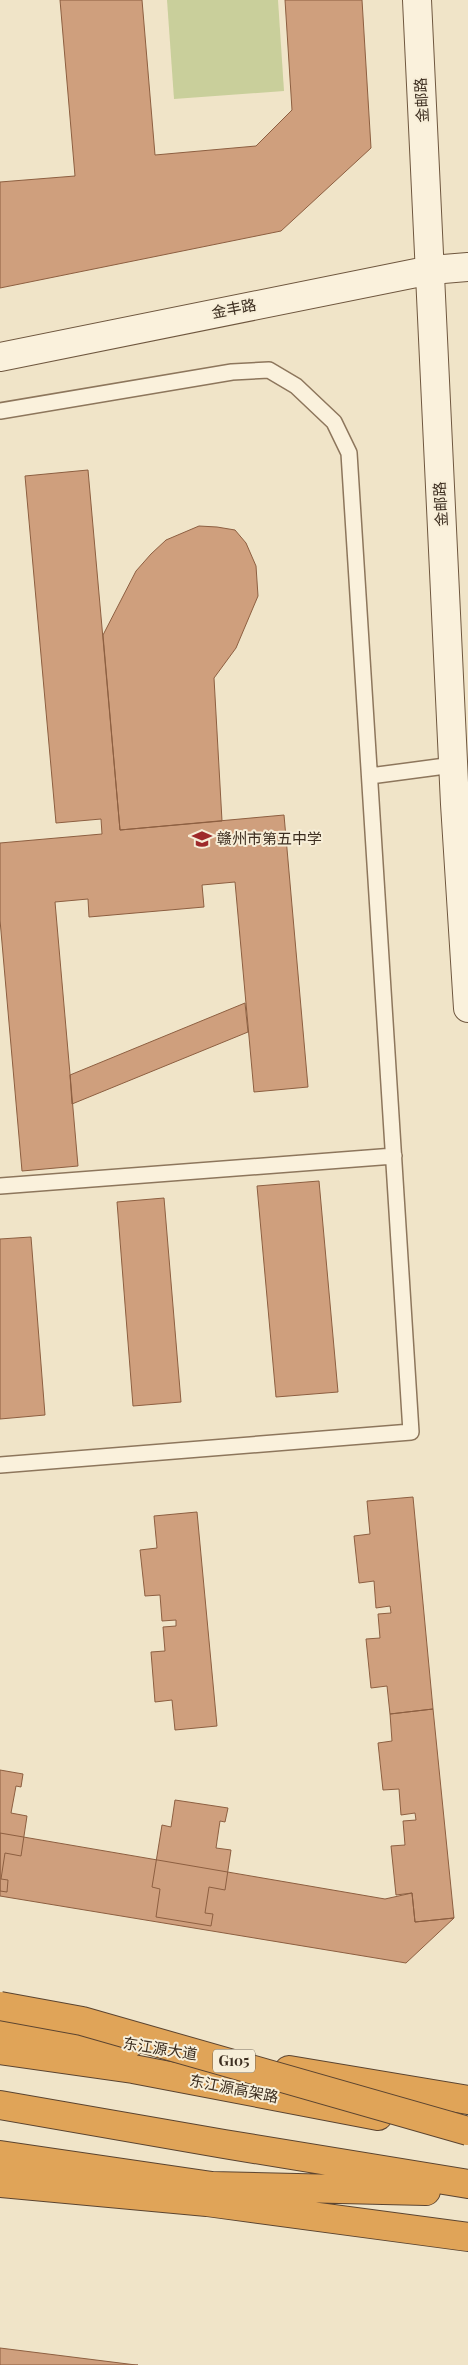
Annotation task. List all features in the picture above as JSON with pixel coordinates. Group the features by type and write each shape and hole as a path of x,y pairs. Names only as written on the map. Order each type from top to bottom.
{"highway":[{"path":"0,2006 82,2021 468,2132"},
{"name":"东江源大道","path":"0,2023 468,2100"},
{"name":"东江源高架路","path":"0,2050 133,2069 468,2132"},
{"path":"0,2105 468,2184"},
{"path":"0,2155 212,2186"},
{"path":"0,2164 212,2186 468,2192"},
{"path":"0,2183 207,2202 468,2237"}],"street":[{"name":"金邮路","path":"417,0 453,765 468,1008"},
{"name":"金丰路","path":"0,357 431,270 468,267"}],"lane":[{"path":"0,411 232,372 269,370 296,386 334,422 349,453 411,1432 0,1465"},
{"path":"370,776 453,765"},
{"path":"0,1186 394,1156"}],"green space":[{"path":"167,0 278,0 284,91 174,99"}],"building":[{"path":"60,0 142,0 155,155 256,146 292,110 285,0 362,0 371,148 281,231 0,288 0,182 75,176"},
{"path":"88,470 120,830 284,815 308,1087 254,1092 235,882 202,885 204,907 89,917 88,899 55,902 78,1166 22,1171 0,920 0,843 102,834 101,819 56,823 25,476"},
{"path":"199,526 235,530 246,543 256,566 258,596 236,648 214,678 222,821 120,830 103,635 136,571 166,540"},
{"path":"245,1003 248,1032 72,1104 70,1075"},
{"path":"319,1181 338,1392 276,1397 257,1186"},
{"path":"164,1198 181,1402 133,1406 117,1202"},
{"path":"31,1237 45,1415 0,1419 0,1239"},
{"path":"413,1497 433,1709 390,1714 387,1686 371,1688 366,1639 380,1638 378,1614 391,1613 390,1606 376,1608 374,1581 359,1583 354,1536 370,1534 367,1501"},
{"path":"197,1512 217,1726 175,1730 172,1700 155,1702 151,1652 165,1651 163,1627 176,1626 176,1620 162,1621 160,1595 145,1596 140,1550 157,1548 154,1516"},
{"path":"433,1709 454,1918 415,1922 412,1893 396,1895 391,1846 405,1845 403,1821 416,1820 415,1813 401,1815 399,1789 383,1790 378,1743 392,1741 390,1714"},
{"path":"0,1770 23,1774 21,1787 16,1786 11,1813 27,1816 21,1856 5,1853 1,1879 8,1880 7,1892 0,1891"},
{"path":"175,1800 228,1808 225,1822 220,1821 216,1848 231,1850 225,1890 209,1887 205,1913 213,1914 211,1926 156,1917 160,1889 152,1887 162,1825 171,1827"},
{"path":"0,1833 385,1899 412,1893 415,1922 454,1918 406,1963 0,1896"},
{"path":"0,2348 136,2365 0,2365"}],"place":[{"name":"赣州市第五中学","path":"202,839"}]}
